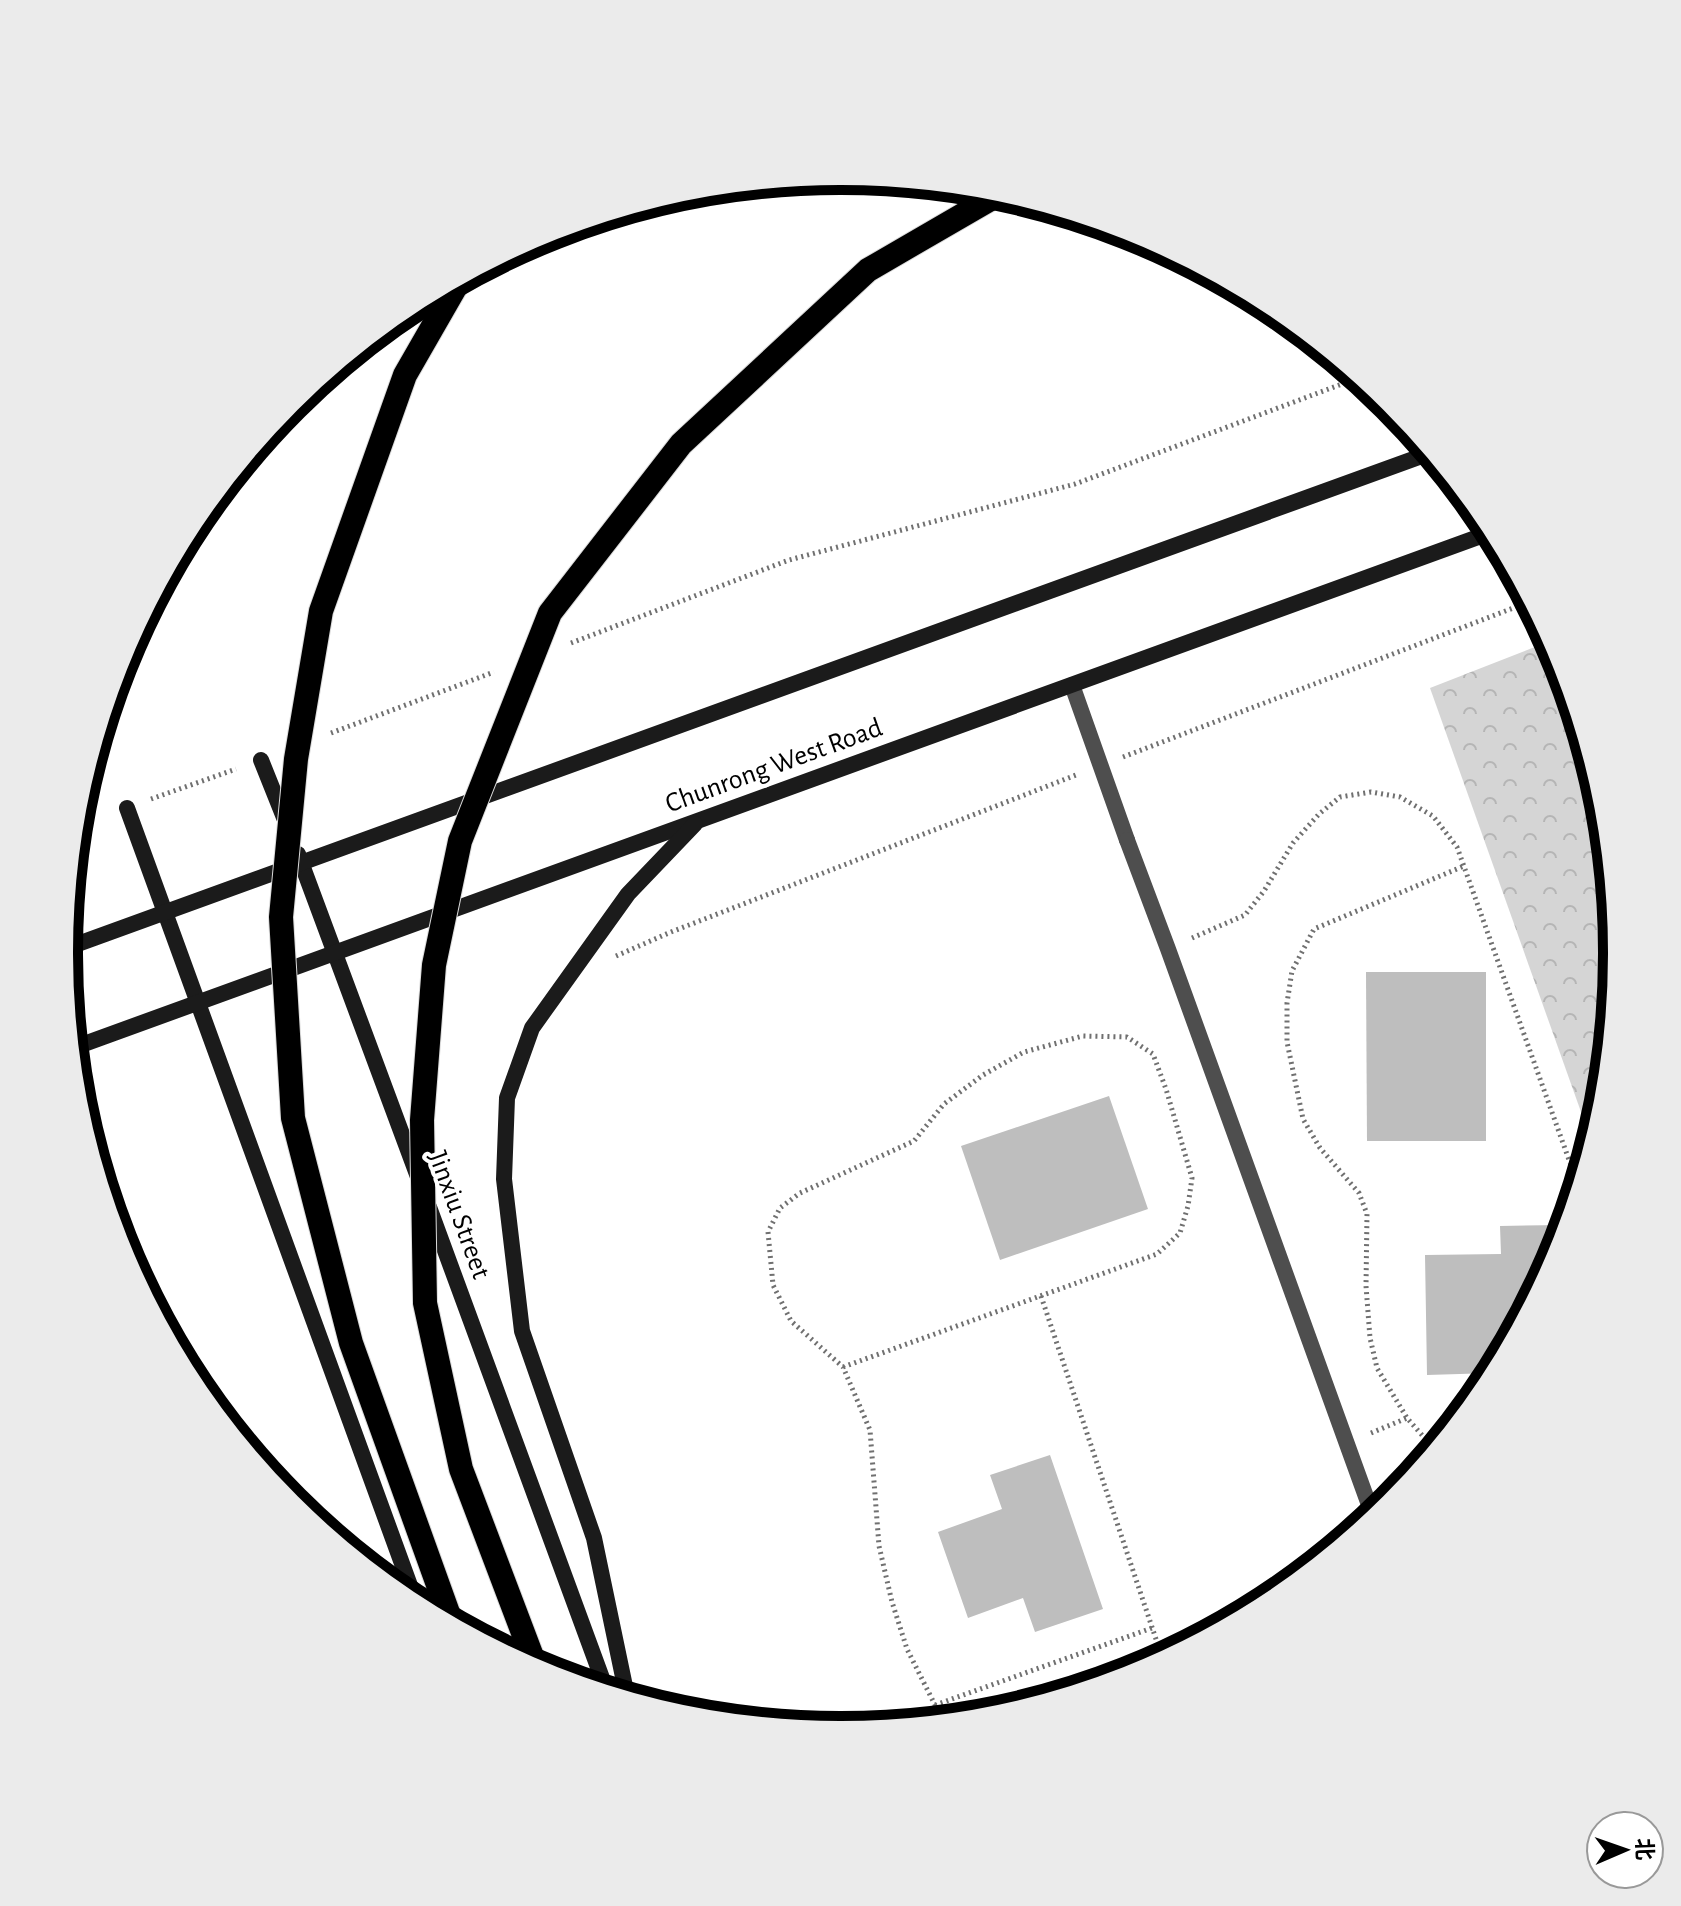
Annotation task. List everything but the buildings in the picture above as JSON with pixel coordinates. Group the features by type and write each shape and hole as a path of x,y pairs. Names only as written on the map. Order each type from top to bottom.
{"highway":[{"path":"529,1648 461,1469 425,1303 422,1120 434,965 460,841 550,613 681,444 868,270 982,204"},
{"path":"445,1604 351,1343 293,1118 281,917 296,759 321,611 405,375 448,300"}],"main road":[{"path":"78,944 1419,457"},
{"name":"Chunrong West Road","path":"84,1044 1479,537"},
{"name":"Jinxiu Street","path":"261,760 302,862 602,1677"},
{"path":"127,808 408,1581"},
{"path":"625,1684 594,1538 522,1331 504,1179 507,1098 532,1028 628,894 697,822"}],"street":[{"path":"1072,685 1368,1503"}],"path":[{"path":"559,647 789,560 1075,484 1346,383"},
{"path":"568,977 671,932 1519,606"},
{"path":"317,738 502,669"},
{"path":"127,808 261,760"},
{"path":"1168,949 1245,915 1264,891 1293,843 1319,814 1340,797 1371,792 1400,797 1433,816 1457,847 1572,1168"},
{"path":"1426,1440 1407,1418 1377,1368 1370,1338 1366,1286 1367,1214 1359,1193 1320,1148 1303,1119 1287,1042 1287,1003 1292,971 1314,929 1464,866"},
{"path":"843,1367 1157,1254 1180,1233 1192,1178 1153,1054 1127,1037 1083,1036 1024,1052 983,1075 944,1104 914,1141 800,1193 780,1208 768,1232 773,1285 791,1321 843,1367 870,1430 879,1546 892,1602 907,1649 938,1709"},
{"path":"1041,1296 1158,1646"},
{"path":"1347,1443 1407,1418"},
{"path":"935,1705 1152,1628"}],"green space":[{"path":"1538,646 1563,708 1588,804 1601,903 1601,1003 1584,1120 1430,688"}]}
